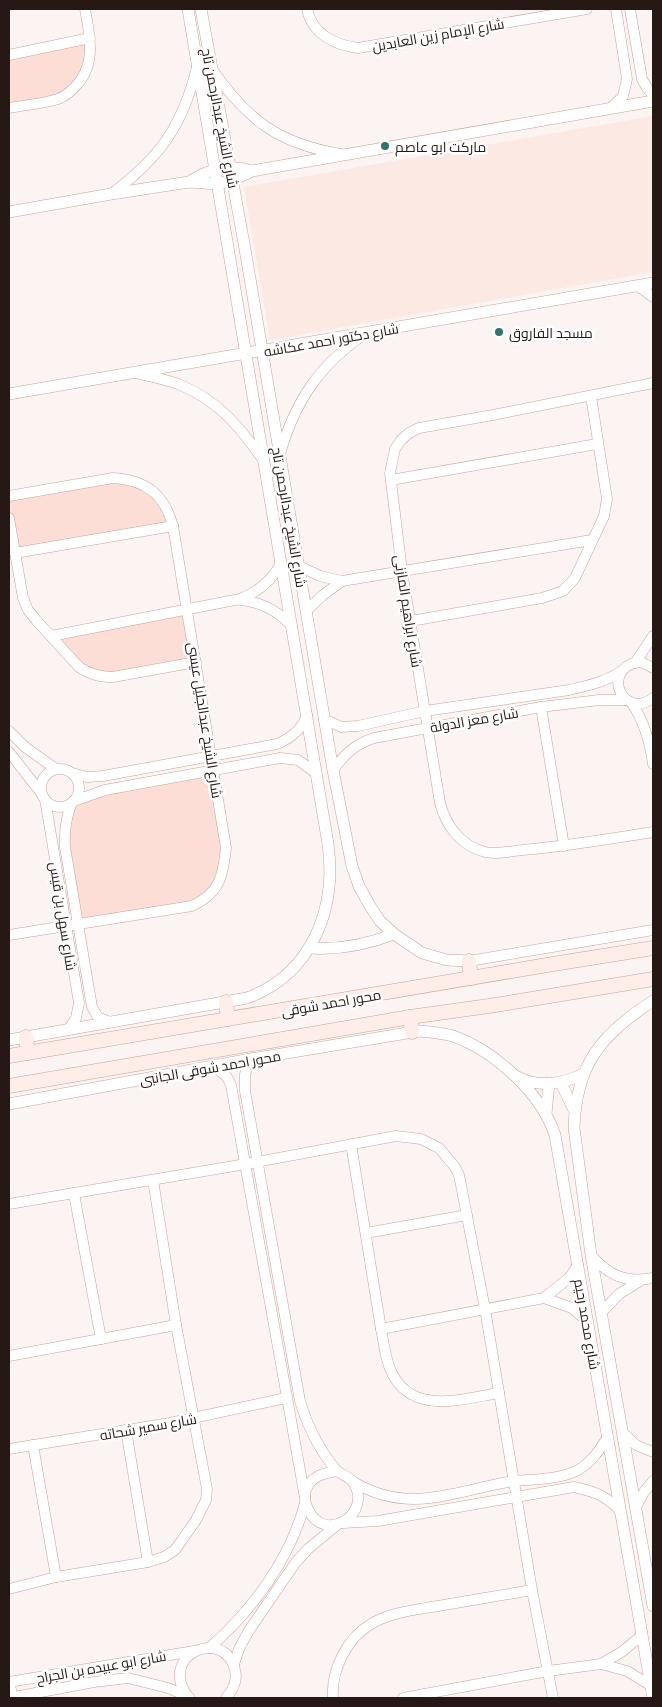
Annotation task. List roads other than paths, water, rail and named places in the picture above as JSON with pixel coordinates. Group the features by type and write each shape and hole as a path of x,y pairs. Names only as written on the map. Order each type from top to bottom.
{"main road":[{"name":"محور احمد شوقى","path":"9,1056 653,948"},
{"path":"469,961 472,978"},
{"name":"محور احمد شوقى","path":"9,1086 410,1017 653,979"},
{"path":"226,1002 228,1019"},
{"path":"410,1017 412,1032"},
{"path":"26,1037 28,1053"}],"street":[{"path":"9,108 60,99 78,84 89,63 90,38 85,9"},
{"name":"شارع الشيخ عبدالرحمن تاج","path":"188,9 331,862 331,880 324,915 309,948"},
{"name":"شارع الشيخ عبدالرحمن تاج","path":"201,9 210,67 233,180 324,719 352,866 359,886 380,920 394,934 422,953 447,960 469,961"},
{"name":"شارع الإمام زين العابدين","path":"306,9 314,25 332,42 358,48 587,9"},
{"path":"520,9 522,20"},
{"path":"611,108 623,96 627,79 616,9"},
{"path":"630,9 642,79 646,88 653,95"},
{"path":"190,23 203,21"},
{"path":"9,55 90,38"},
{"path":"111,194 133,178 152,160 168,139 192,91 198,66"},
{"path":"210,67 226,90 245,110 267,128 291,141 317,150 344,154"},
{"path":"9,212 189,182 218,184 252,172 344,154 653,101"},
{"path":"189,182 215,169 230,167 252,172"},
{"name":"شارع دكتور احمد عكاشه","path":"9,394 653,283"},
{"path":"638,286 653,297"},
{"path":"280,456 296,411 314,380 338,354 366,332"},
{"path":"135,372 176,384 210,401 225,412 238,426 264,462"},
{"name":"شارع ابراهيم المازنى","path":"653,382 591,396 419,428 405,436 396,449 390,473 402,572 440,803 444,817 451,830 462,840 486,852 564,846 653,832"},
{"path":"411,620 542,598 562,591 576,578 604,516 607,499 591,396"},
{"path":"391,480 597,444"},
{"name":"شارع الشيخ عبدالجليل عيسى","path":"9,496 113,478 127,479 146,487 162,500 169,512 173,526 226,848 223,875 217,886 211,895 192,906 9,935"},
{"path":"9,518 23,598 28,610 79,668 89,674 113,677 196,662"},
{"path":"15,553 173,526"},
{"path":"299,566 320,576 342,581 592,540"},
{"path":"50,636 240,600 265,586 277,572 281,563"},
{"path":"306,611 342,581"},
{"path":"240,600 255,602 269,607 292,626"},
{"path":"635,663 653,636"},
{"path":"635,663 641,662 653,668"},
{"name":"شارع معز الدولة","path":"324,719 341,726 358,726 425,711 568,690 591,685 613,677 628,665 635,663"},
{"path":"620,672 619,689 644,724 653,764"},
{"name":"شارع معز الدولة","path":"333,770 347,752 360,743 374,738 541,707 599,700 643,703 653,698"},
{"path":"541,707 564,846"},
{"path":"44,797 41,786 44,779 56,769 87,776 103,776 277,744 285,741 299,730 307,716"},
{"path":"9,731 25,747 56,769"},
{"path":"9,752 51,804 66,806 77,797 78,782 72,773"},
{"path":"73,801 105,790 280,758 298,760 316,773 333,770"},
{"name":"شارع سهل بن قيس","path":"44,797 79,1004 76,1018 68,1030"},
{"name":"شارع سهل بن قيس","path":"73,801 67,816 65,839 78,924 92,1007 98,1017 110,1022"},
{"path":"469,961 653,930"},
{"path":"9,1040 247,998 262,993 277,984 289,974 309,948 352,947 367,944 394,934"},
{"name":"شارع محمد رحيم","path":"653,1001 622,1023 601,1044 583,1074 574,1110 576,1146 591,1255 653,1606"},
{"name":"شارع محمد رحيم","path":"412,1032 443,1034 466,1042 484,1052 513,1074 528,1090 546,1114 555,1135 653,1698"},
{"name":"محور احمد شوقى الجانبى","path":"9,1104 412,1032"},
{"path":"251,1060 247,1066 244,1082 300,1401 307,1422 323,1455 337,1471 366,1490 404,1499 415,1499 574,1472 585,1466 607,1438"},
{"path":"214,1066 227,1078 231,1085 286,1398 305,1500 311,1516 318,1522 328,1526 378,1521 574,1487 595,1492 605,1497 612,1501 619,1510"},
{"path":"513,1074 520,1079 530,1082 555,1083 583,1074"},
{"path":"555,1083 574,1110"},
{"path":"546,1114 555,1083"},
{"path":"9,1204 258,1162 396,1136 421,1139 439,1148 456,1167 467,1214 518,1497 532,1590 553,1698"},
{"path":"351,1144 386,1358 391,1372 406,1391 428,1401 440,1403 499,1393"},
{"path":"9,1589 56,1577 148,1562 164,1557 175,1550 196,1520 206,1500 207,1488 176,1325 153,1180"},
{"path":"74,1194 101,1339"},
{"path":"366,1233 467,1214"},
{"path":"591,1255 601,1266 613,1274 627,1279 641,1280 653,1278"},
{"path":"381,1329 544,1298 569,1278 578,1265"},
{"path":"601,1312 619,1294 641,1280"},
{"path":"544,1298 572,1308 588,1322"},
{"path":"9,1356 176,1325"},
{"path":"598,1376 611,1373"},
{"name":"شارع سمير شحاته","path":"9,1449 194,1418 286,1398"},
{"path":"126,1430 148,1562"},
{"path":"622,1433 636,1444 653,1452"},
{"path":"33,1445 56,1577"},
{"path":"237,1698 234,1686 236,1672 234,1664 224,1653 209,1648 239,1620 277,1567 294,1536 309,1484 320,1475 337,1471"},
{"path":"234,1664 248,1632 296,1562 308,1549 350,1518 358,1501 357,1492 352,1481"},
{"path":"636,1507 644,1492 653,1481"},
{"path":"631,1575 648,1573"},
{"path":"333,1698 334,1677 338,1664 352,1642 364,1628 371,1624 395,1614 532,1590"},
{"path":"403,1698 548,1671 601,1664 623,1652 642,1636"},
{"name":"شارع ابو عبيده بن الجراح","path":"9,1682 209,1648"},
{"path":"189,1698 183,1690 180,1672 187,1656 194,1651"},
{"path":"601,1664 627,1671 650,1685"},
{"name":"شارع ابو عبيده بن الجراح","path":"9,1698 94,1682 128,1678 168,1688 189,1698"},
{"path":"9,1682 13,1698"},
{"path":"226,1698 234,1686"}],"place":[{"name":"ماركت ابو عاصم","path":"385,146"},
{"name":"مسجد الفاروق","path":"499,332"}]}
